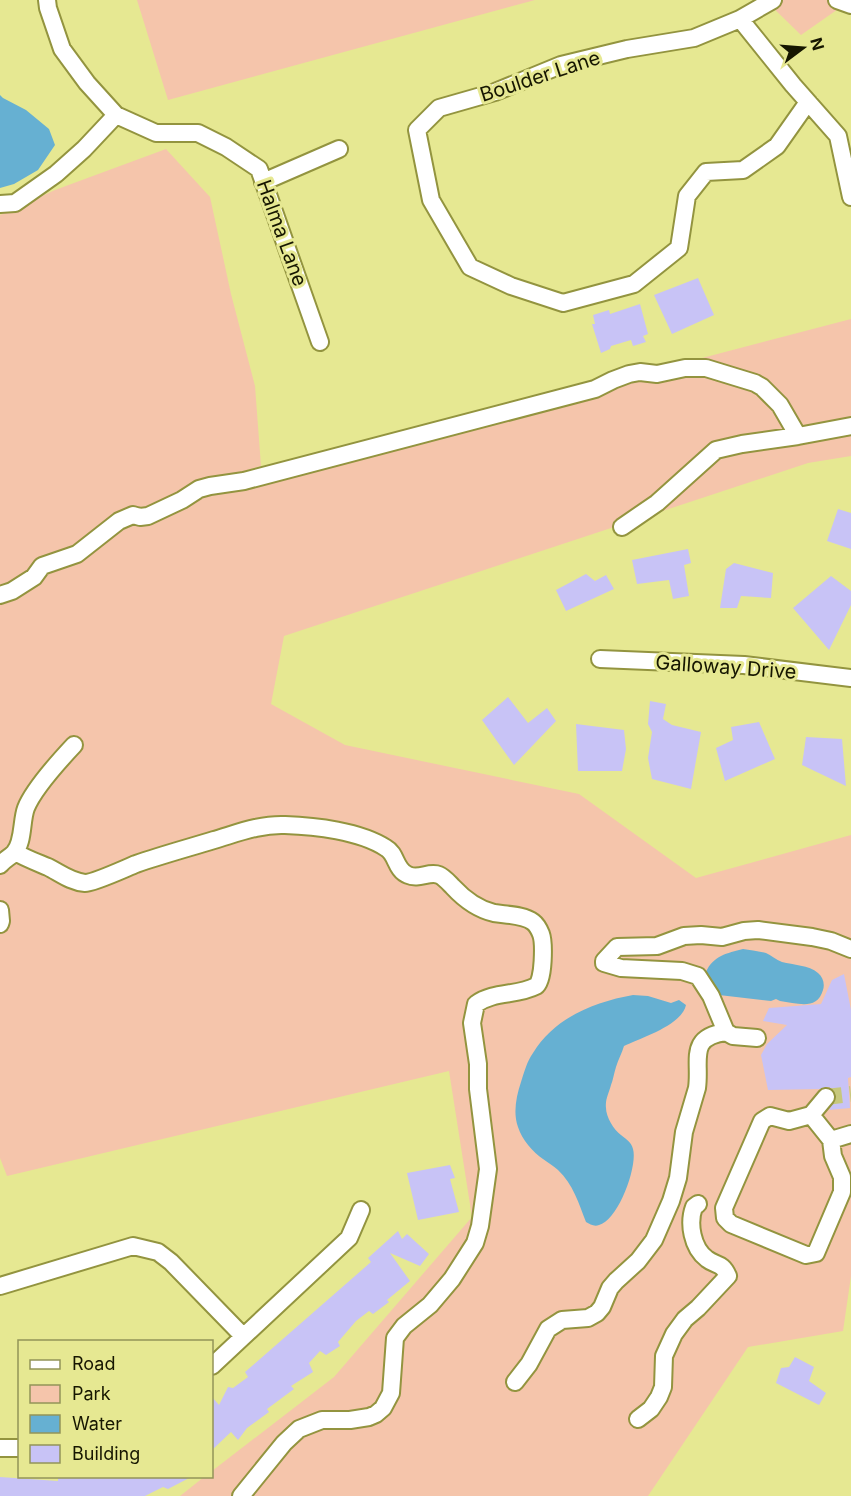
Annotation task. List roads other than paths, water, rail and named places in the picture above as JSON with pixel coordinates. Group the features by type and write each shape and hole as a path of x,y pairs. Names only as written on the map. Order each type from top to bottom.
{"street":[{"path":"0,204 15,203 56,174 84,149 116,115 87,83 62,49 47,0"},
{"path":"773,0 740,19 761,47 838,136 851,197"},
{"path":"837,0 851,5"},
{"name":"Boulder Lane","path":"740,19 694,38 627,49 561,65 495,92 439,108 417,130 431,200 470,267 511,286 563,303 634,284 679,248 687,196 706,172 743,170 777,146 808,102"},
{"name":"Halma Lane","path":"116,115 156,133 198,133 226,147 259,169 320,342"},
{"path":"263,182 339,149"},
{"path":"0,596 34,577 42,566 78,554 119,521 133,515 148,516 199,489 244,482 588,391 629,374 640,372 657,374 684,368 706,368 755,382 780,405 798,436"},
{"path":"622,527 657,503 716,450 851,426"},
{"name":"Galloway Drive","path":"600,659 744,666 851,678"},
{"path":"0,865 15,852 22,831 25,809 47,776 74,745"},
{"path":"15,852 50,868 61,876 86,883 158,857 248,830 280,825 327,829 349,833 386,847 398,867 407,875 416,877 441,875 474,906 486,911 527,918 536,925 541,934 543,942 541,981 537,985 517,991 489,996 476,1004 474,1009 472,1023 488,1169 480,1226 475,1243 438,1296 404,1326 395,1338 392,1383 383,1408 369,1417 322,1420 299,1429 284,1443 241,1496"},
{"path":"0,910 0,924"},
{"path":"757,1038 733,1036 726,1032 711,996 698,976 682,970 621,968 604,963 604,961 617,947 621,946 657,946 684,936 722,937 758,930 812,937 851,949"},
{"path":"515,1382 536,1354 548,1329 562,1320 588,1318 597,1312 602,1307 610,1288 638,1261 654,1240 678,1178 684,1132 697,1088 696,1061 699,1048 711,1035 726,1032"},
{"path":"811,1115 831,1140 833,1156 842,1177 842,1192 816,1253 806,1255 731,1224 725,1218 724,1208 762,1121 770,1116 789,1121 811,1115 826,1097"},
{"path":"831,1140 851,1134"},
{"path":"638,1419 651,1409 659,1397 663,1387 664,1356 674,1334 685,1319 728,1276 725,1269 704,1257 698,1250 693,1237 691,1219 694,1207 698,1204"},
{"path":"213,1365 349,1238 362,1210"},
{"path":"0,1286 133,1246 158,1252 171,1262 243,1336"},
{"path":"0,1448 18,1448"}],"water":[{"path":"0,95 26,110 49,129 55,145 38,170 14,184 0,188"},
{"path":"743,949 766,953 782,962 814,970 823,981 824,988 820,997 811,1003 799,1004 776,999 771,1001 719,995 706,972 712,962 726,954"},
{"path":"633,995 648,996 671,1003 679,1000 686,1005 683,1012 669,1025 624,1046 607,1096 606,1108 613,1127 628,1141 633,1149 634,1157 625,1192 619,1204 606,1221 594,1225 586,1222 568,1182 556,1169 535,1153 522,1136 515,1111 517,1099 529,1060 552,1030 590,1007"}],"tunnel":[{"path":"826,1097 851,1094"}]}
